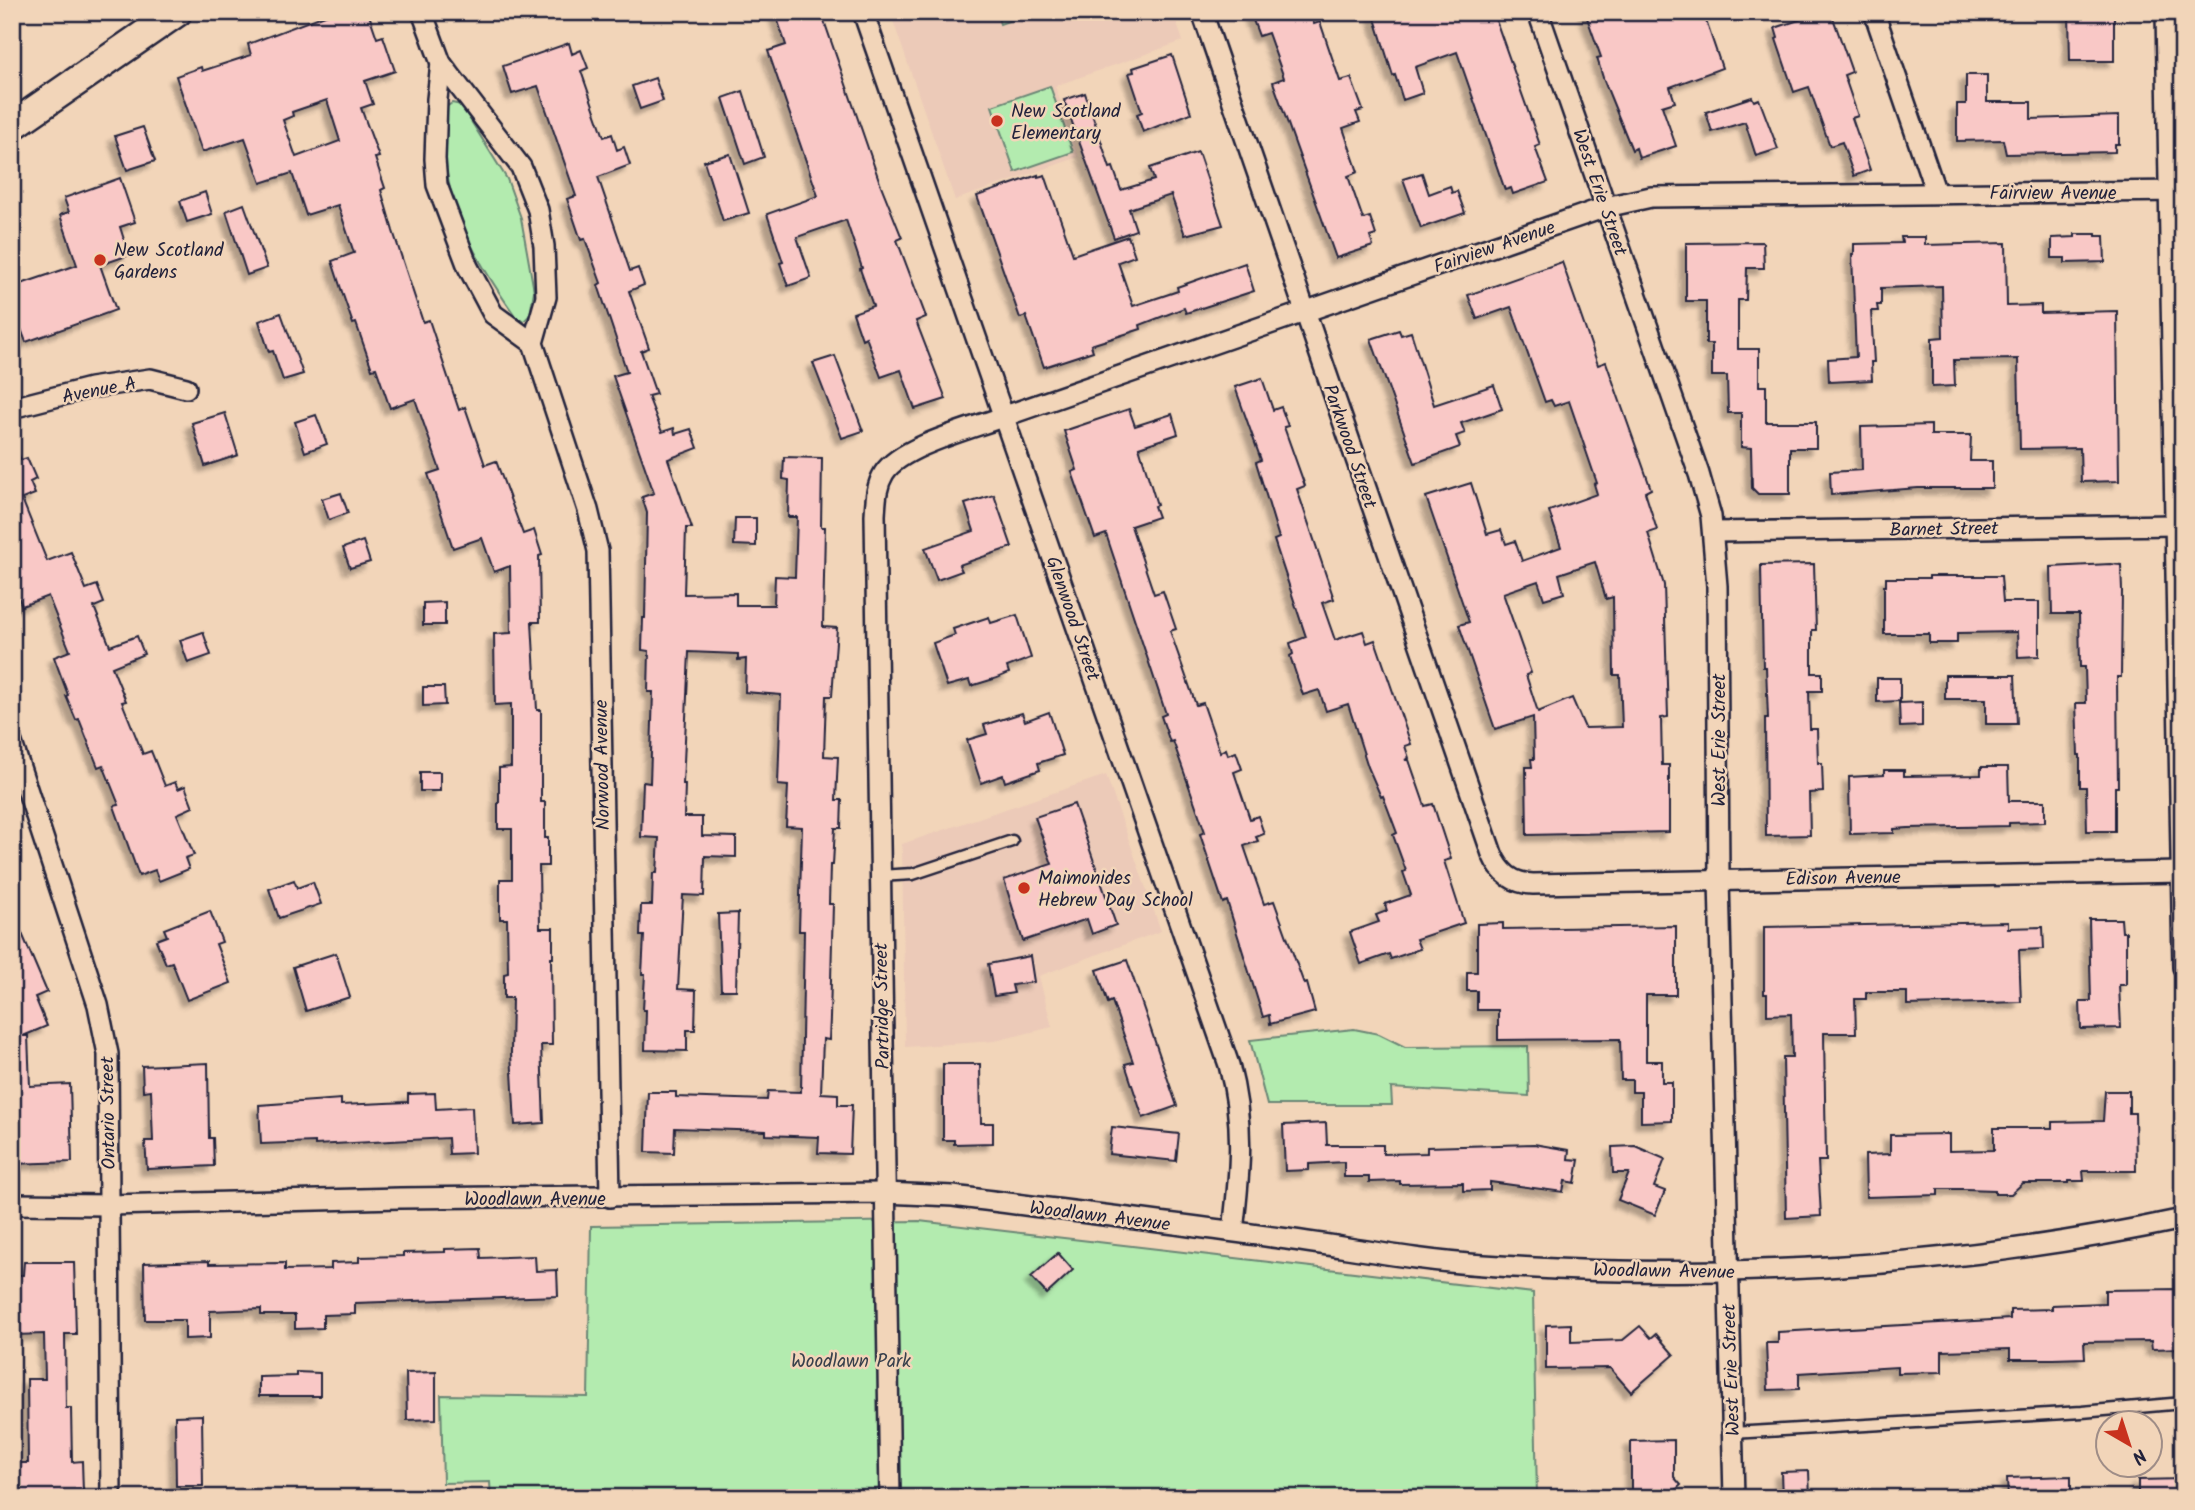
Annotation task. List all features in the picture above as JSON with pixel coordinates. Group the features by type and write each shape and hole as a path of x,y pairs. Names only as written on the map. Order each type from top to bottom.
{"street":[{"path":"12,126 177,12"},
{"path":"422,12 441,63 521,167 538,210 544,246 546,297 533,343 493,314 468,267 438,185 435,147 441,63"},
{"name":"Glenwood Street","path":"863,12 1229,1065 1236,1091 1241,1139 1233,1231"},
{"name":"Parkwood Street","path":"1202,12 1492,854 1507,876"},
{"name":"West Erie Street","path":"1538,12 1704,492 1714,532 1727,1272 1734,1498"},
{"path":"1874,12 1936,193"},
{"path":"2166,12 2176,191 2175,525 2183,967"},
{"name":"Fairview Avenue","path":"875,514 879,484 890,465 912,450 1606,207 1651,197 2176,191"},
{"name":"Norwood Avenue","path":"533,343 588,510 598,551 610,1197"},
{"name":"Avenue A","path":"12,408 90,388 150,379 186,388"},
{"name":"Partridge Street","path":"875,514 890,1498"},
{"name":"Barnet Street","path":"1714,532 2175,525"},
{"name":"Ontario Street","path":"12,743 98,1005 108,1054 111,1498"},
{"name":"Edison Avenue","path":"1507,876 1519,883 1533,884 2182,872"},
{"name":"Woodlawn Avenue","path":"12,1204 109,1205 400,1198 884,1193 953,1196 1482,1265 1727,1272 1997,1251 2084,1239 2183,1219"}],"lane":[{"path":"879,876 913,874 1012,841"},
{"path":"1732,1433 2082,1412 2183,1403"}],"shaded area":[{"name":"New Scotland Elementary","path":"890,12 1173,12 1183,41 1055,86 1079,157 955,200"},
{"name":"Maimonides Hebrew Day School","path":"1106,775 1161,931 1039,976 1052,1027 995,1041 905,1047 902,844"}],"green space":[{"path":"996,12 1034,12 1000,24"},
{"path":"1050,86 1073,152 1015,172 992,106"},
{"path":"452,103 461,105 507,179 521,218 534,291 530,315 524,321 518,320 474,251 451,194 444,149 445,108"},
{"path":"1354,1029 1379,1034 1405,1047 1528,1046 1529,1096 1391,1088 1392,1105 1267,1105 1250,1040"},
{"name":"Woodlawn Park","path":"919,1221 1533,1293 1537,1498 491,1498 490,1482 443,1483 441,1395 588,1397 591,1226"}],"building":[{"path":"333,12 368,12 377,38 383,36 395,71 365,81 373,104 361,108 379,157 375,158 385,188 381,190 393,231 423,322 429,320 459,410 465,407 485,465 496,461 523,534 534,530 542,555 539,556 540,622 532,622 537,710 541,710 541,802 545,802 545,838 548,838 548,866 539,866 540,928 553,928 552,1045 541,1045 544,1123 515,1125 511,1053 512,998 504,998 504,974 508,973 507,919 500,919 500,879 512,879 512,829 498,829 498,803 499,768 511,767 511,704 495,705 494,634 511,633 510,566 494,572 482,538 453,548 428,474 440,470 415,399 390,408 376,368 372,369 343,295 332,261 354,253 338,205 306,215 292,173 261,183 245,138 202,152 176,76 201,67 202,71 251,55 248,44","holes":["327,100 340,141 296,157 283,120 293,116 292,112"]},
{"path":"775,12 821,12 880,183 902,238 897,240 926,317 916,321 946,399 915,409 901,370 881,377 866,337 862,339 853,313 873,306 846,220 797,237 811,278 788,286 767,214 818,196 768,51 786,45"},
{"path":"1250,12 1310,12 1314,24 1320,22 1340,81 1351,78 1363,110 1356,112 1360,122 1343,128 1358,172 1348,176 1363,219 1370,217 1376,235 1370,237 1373,246 1336,258 1273,82 1284,78 1268,33 1259,36"},
{"path":"1373,12 1493,12 1540,145 1535,147 1548,182 1513,194 1511,188 1505,190 1457,52 1415,67 1423,93 1403,100"},
{"path":"1585,12 1671,12 1673,18 1690,12 1703,12 1722,68 1670,87 1675,102 1662,106 1676,146 1639,158 1636,148 1632,150 1604,81 1597,58 1601,57"},
{"path":"1823,12 1831,12 1852,72 1844,75 1858,116 1852,118 1870,170 1854,176 1842,142 1830,146 1809,87 1794,92 1776,39 1775,28"},
{"path":"2069,12 2114,12 2114,61 2070,61"},
{"path":"569,43 572,54 581,50 588,68 581,71 604,137 612,134 617,150 624,147 630,165 598,177 630,271 638,268 644,285 629,291 649,348 641,351 656,394 648,396 662,432 674,428 675,434 691,429 698,448 668,459 692,528 686,528 684,594 736,593 736,605 774,605 775,576 795,577 797,517 788,517 789,480 783,479 784,457 822,458 821,527 825,527 823,627 837,628 832,696 826,696 824,756 838,757 836,800 842,800 841,828 835,828 833,865 830,865 829,904 833,904 830,1018 829,1040 823,1039 821,1093 838,1094 838,1105 852,1105 850,1154 818,1153 819,1137 766,1135 766,1131 675,1128 674,1153 646,1152 648,1092 676,1092 676,1097 767,1100 768,1091 801,1092 804,931 799,931 802,827 786,826 788,786 778,785 781,695 745,692 746,659 738,660 738,654 689,652 684,817 702,817 702,836 736,837 736,857 705,856 704,896 683,895 678,989 696,990 695,1030 687,1030 687,1051 645,1050 645,974 642,974 644,936 640,936 641,905 652,905 653,873 657,873 659,838 641,837 643,782 650,783 653,692 648,692 649,651 642,650 647,513 642,497 654,493 613,376 627,372 598,285 601,283 585,239 581,240 567,199 576,196 538,86 512,94 503,66"},
{"path":"1172,55 1191,113 1143,132 1137,114 1142,112 1129,73 1134,72 1133,68"},
{"path":"1966,75 1987,75 1987,102 2031,102 2031,119 2119,116 2119,144 2115,144 2115,152 2006,154 2003,140 1957,141 1957,104 1966,104"},
{"path":"655,78 663,101 640,109 632,86"},
{"path":"743,91 764,157 745,164 723,98"},
{"path":"1085,93 1110,168 1113,167 1121,190 1154,180 1150,168 1198,152 1223,225 1185,235 1171,195 1129,209 1136,230 1114,238 1064,100"},
{"path":"1752,97 1754,101 1759,99 1778,149 1756,156 1745,122 1712,132 1706,112"},
{"path":"143,127 155,161 127,170 115,136"},
{"path":"730,154 749,213 723,221 704,161"},
{"path":"1422,173 1429,194 1450,186 1452,193 1457,191 1465,213 1421,228 1403,179"},
{"path":"1045,175 1073,255 1128,236 1135,256 1118,262 1133,306 1178,291 1177,287 1245,263 1254,291 1186,313 1184,308 1140,325 1141,329 1091,345 1093,351 1044,367 1026,316 1020,318 977,196"},
{"name":"New Scotland Gardens","path":"120,178 135,222 120,227 129,255 100,265 116,310 26,342 18,321 12,323 12,287 77,265 60,215 69,212 64,198"},
{"path":"205,192 212,214 187,222 180,201"},
{"path":"244,204 267,268 247,275 226,211"},
{"path":"2075,234 2104,236 2105,262 2065,263 2065,258 2052,258 2052,238 2075,237"},
{"path":"1901,237 1925,237 1925,245 2006,243 2007,306 2041,305 2041,313 2117,311 2119,481 2081,482 2080,448 2020,449 2018,359 1954,360 1955,386 1932,387 1932,338 1943,337 1942,286 1881,288 1881,305 1877,305 1878,311 1871,311 1874,362 1871,362 1872,380 1829,382 1828,359 1856,357 1852,254 1854,244 1902,243"},
{"path":"1763,242 1764,268 1747,268 1746,300 1738,300 1738,349 1759,349 1759,386 1766,386 1766,422 1816,422 1816,448 1790,448 1790,494 1758,494 1752,488 1751,448 1741,447 1741,413 1728,413 1727,376 1712,376 1712,344 1706,344 1706,301 1686,301 1686,243"},
{"path":"1562,262 1598,365 1606,362 1651,489 1645,492 1657,530 1648,533 1664,585 1668,717 1661,718 1662,765 1669,765 1669,832 1527,835 1526,767 1532,767 1531,759 1534,759 1533,717 1495,729 1459,625 1469,622 1426,497 1471,483 1487,534 1501,530 1506,544 1515,541 1522,561 1561,547 1549,511 1597,494 1594,484 1597,483 1569,401 1554,406 1551,400 1545,402 1511,307 1477,319 1468,295","holes":["1595,562 1606,599 1613,597 1614,675 1620,675 1622,727 1585,728 1572,698 1538,712 1526,675 1531,673 1503,593 1538,581 1544,599 1564,593 1559,574"]},
{"path":"281,313 303,374 283,380 273,351 269,352 259,321"},
{"path":"1399,330 1401,335 1411,332 1434,405 1494,385 1502,409 1461,423 1465,433 1456,436 1460,447 1415,463 1371,339"},
{"path":"835,356 863,431 842,438 813,363"},
{"path":"1262,378 1273,410 1281,407 1288,426 1284,427 1305,486 1297,489 1334,599 1322,603 1335,640 1363,631 1367,643 1375,640 1411,744 1405,746 1409,758 1405,760 1409,760 1425,806 1433,804 1451,859 1444,861 1464,923 1416,939 1420,949 1391,959 1389,954 1361,964 1350,932 1379,922 1376,915 1387,911 1385,904 1411,895 1403,872 1406,871 1393,835 1397,833 1368,767 1348,704 1326,711 1319,690 1303,695 1290,656 1293,654 1290,643 1306,637 1274,540 1279,538 1256,462 1261,460 1235,387"},
{"path":"1129,409 1135,426 1172,414 1178,434 1139,447 1157,505 1154,506 1158,517 1131,526 1154,594 1163,591 1176,629 1170,631 1196,705 1203,703 1220,752 1226,749 1228,755 1236,752 1242,769 1234,772 1238,784 1250,819 1258,816 1264,834 1256,837 1258,841 1244,846 1264,904 1274,901 1304,984 1307,983 1315,1012 1270,1024 1269,1015 1263,1017 1227,901 1223,903 1200,834 1205,832 1173,741 1170,742 1161,716 1166,714 1106,534 1095,538 1072,472 1077,470 1064,431"},
{"path":"225,413 238,455 205,466 192,423"},
{"path":"316,415 327,444 305,452 295,422"},
{"path":"1931,425 1931,435 1971,435 1970,461 1992,461 1992,488 1918,488 1831,495 1830,472 1862,470 1861,427"},
{"path":"12,440 21,460 27,458 36,479 30,482 35,494 22,499 47,561 71,552 86,589 97,585 104,603 94,607 110,646 137,636 144,654 112,667 126,701 122,702 143,754 151,751 165,786 175,782 178,789 185,786 193,807 177,814 194,855 185,858 189,869 159,881 155,870 139,876 114,806 119,805 103,765 98,767 79,719 76,720 66,696 68,695 54,657 70,651 48,596 22,606 12,582"},
{"path":"341,493 348,513 329,520 322,499"},
{"path":"994,495 1012,547 959,565 962,571 937,580 925,548 974,531 965,504"},
{"path":"735,518 756,518 756,546 734,545"},
{"path":"363,541 370,562 350,568 343,548"},
{"path":"1814,564 1816,630 1812,630 1812,673 1822,673 1822,691 1809,691 1810,729 1817,729 1818,763 1822,763 1823,792 1809,793 1810,835 1766,836 1765,718 1768,718 1766,667 1763,667 1761,565"},
{"path":"2121,565 2122,590 2121,677 2117,677 2118,787 2115,787 2115,831 2087,831 2086,787 2080,787 2076,703 2086,703 2085,667 2080,667 2079,614 2052,614 2051,567"},
{"path":"2001,576 2003,602 2039,602 2039,656 2018,657 2017,632 1957,633 1957,643 1929,643 1929,634 1884,634 1886,578"},
{"path":"445,602 445,625 423,625 423,603"},
{"path":"1017,615 1031,658 1007,667 1009,673 997,678 971,686 969,680 947,686 933,643 955,635 953,629 989,617 991,623"},
{"path":"203,632 211,655 188,663 180,640"},
{"path":"1945,675 2015,675 2017,724 1986,724 1986,699 1945,699"},
{"path":"1877,678 1900,678 1900,701 1877,702"},
{"path":"423,687 444,687 445,705 423,706"},
{"path":"1922,702 1922,726 1900,727 1899,703"},
{"path":"1049,712 1063,755 1038,763 1040,770 1005,782 1003,775 981,783 967,740 987,734 984,725 1022,713 1025,721"},
{"path":"1981,767 2008,767 2009,801 2045,801 2045,822 2009,823 2009,826 1908,828 1894,829 1894,833 1850,834 1849,777 1884,775 1884,770 1904,770 1904,776 1981,775"},
{"path":"420,772 440,772 440,791 420,791"},
{"path":"1074,804 1116,925 1092,934 1087,919 1023,941 1004,880 1052,864 1035,817"},
{"path":"294,880 297,888 313,882 321,904 279,918 269,889"},
{"path":"12,910 47,992 35,997 47,1026 23,1036 28,1036 30,1086 70,1084 72,1162 12,1164"},
{"path":"210,911 222,942 216,944 231,983 187,1000 172,962 166,964 156,940 167,936 164,929"},
{"path":"738,913 736,990 721,990 718,914"},
{"path":"2089,919 2121,919 2122,932 2126,932 2126,985 2119,985 2121,1028 2081,1029 2080,1001 2091,1001"},
{"path":"2008,922 2008,928 2043,927 2044,949 2019,950 2021,1002 1907,1005 1907,992 1866,992 1866,999 1855,999 1856,1033 1824,1033 1826,1161 1818,1161 1821,1216 1786,1218 1783,1057 1792,1057 1791,1014 1767,1015 1767,994 1764,994 1764,927"},
{"path":"1503,923 1503,929 1676,926 1676,995 1646,995 1646,1061 1662,1061 1662,1082 1672,1082 1672,1121 1641,1122 1641,1092 1632,1092 1632,1080 1621,1080 1620,1039 1498,1040 1498,1010 1477,1010 1477,991 1467,991 1467,972 1477,972 1477,924"},
{"path":"336,953 350,997 306,1011 293,967"},
{"path":"1030,956 1034,982 1012,985 1014,993 994,996 988,964"},
{"path":"1127,960 1177,1106 1143,1118 1125,1064 1133,1062 1112,1001 1108,1003 1097,970"},
{"path":"208,1063 209,1138 213,1138 214,1166 147,1169 145,1141 153,1141 151,1090 143,1091 142,1066"},
{"path":"943,1064 980,1064 981,1123 993,1123 993,1143 954,1144 954,1140 943,1140"},
{"path":"2105,1091 2129,1091 2129,1113 2135,1113 2136,1171 2083,1171 2084,1181 2023,1183 2011,1194 1995,1194 1995,1190 1938,1189 1938,1195 1866,1197 1865,1155 1890,1154 1890,1135 1949,1134 1949,1151 1994,1150 1994,1128 2052,1128 2052,1122 2103,1121"},
{"path":"435,1093 436,1109 472,1107 474,1153 449,1154 448,1138 315,1145 315,1142 261,1144 259,1105 341,1099 341,1105 408,1102 408,1094"},
{"path":"1326,1123 1327,1145 1383,1145 1383,1154 1427,1153 1427,1147 1534,1144 1569,1150 1568,1159 1579,1160 1575,1183 1565,1181 1563,1192 1490,1182 1490,1190 1463,1191 1463,1183 1400,1184 1400,1181 1369,1182 1369,1177 1344,1177 1344,1162 1309,1164 1309,1170 1285,1171 1283,1125"},
{"path":"1112,1127 1179,1134 1176,1161 1109,1154"},
{"path":"1635,1146 1665,1159 1654,1187 1665,1191 1655,1215 1618,1200 1629,1173 1613,1173 1612,1147"},
{"path":"480,1248 481,1258 535,1256 536,1271 557,1270 558,1296 355,1303 355,1314 323,1315 323,1328 295,1329 295,1315 261,1315 261,1309 210,1311 210,1338 185,1339 185,1320 145,1320 144,1263 285,1263 285,1270 331,1269 331,1263 359,1262 359,1257 403,1256 403,1253"},
{"path":"1058,1253 1073,1270 1047,1294 1031,1277"},
{"path":"24,1262 74,1262 76,1334 65,1334 66,1408 71,1408 72,1462 82,1461 83,1492 61,1492 61,1498 12,1498 12,1463 28,1463 27,1379 45,1379 44,1334 15,1335 14,1275 23,1275"},
{"path":"2181,1289 2183,1348 2152,1349 2151,1341 2084,1342 2085,1358 2053,1359 2010,1359 2010,1349 1942,1351 1942,1372 1897,1373 1897,1367 1799,1373 1799,1389 1768,1390 1766,1343 1778,1343 1778,1332 2010,1319 2010,1310 2105,1303 2105,1290"},
{"path":"1571,1324 1571,1342 1623,1340 1640,1326 1651,1338 1656,1334 1674,1355 1631,1392 1610,1368 1546,1369 1546,1325"},
{"path":"296,1372 320,1373 320,1396 259,1396 259,1377 296,1376"},
{"path":"436,1372 436,1419 407,1420 406,1373"},
{"path":"202,1415 203,1486 176,1486 175,1416"},
{"path":"1674,1440 1674,1477 1681,1485 1667,1498 1631,1498 1631,1441"},
{"path":"1809,1471 1810,1498 1782,1498 1781,1472"},
{"path":"2071,1476 2071,1498 2008,1498 2007,1478"},
{"path":"2183,1479 2183,1498 2138,1498 2138,1480"}],"place":[{"name":"New Scotland Elementary","path":"997,121"},
{"name":"New Scotland Gardens","path":"100,260"},
{"name":"Maimonides Hebrew Day School","path":"1024,888"}]}
